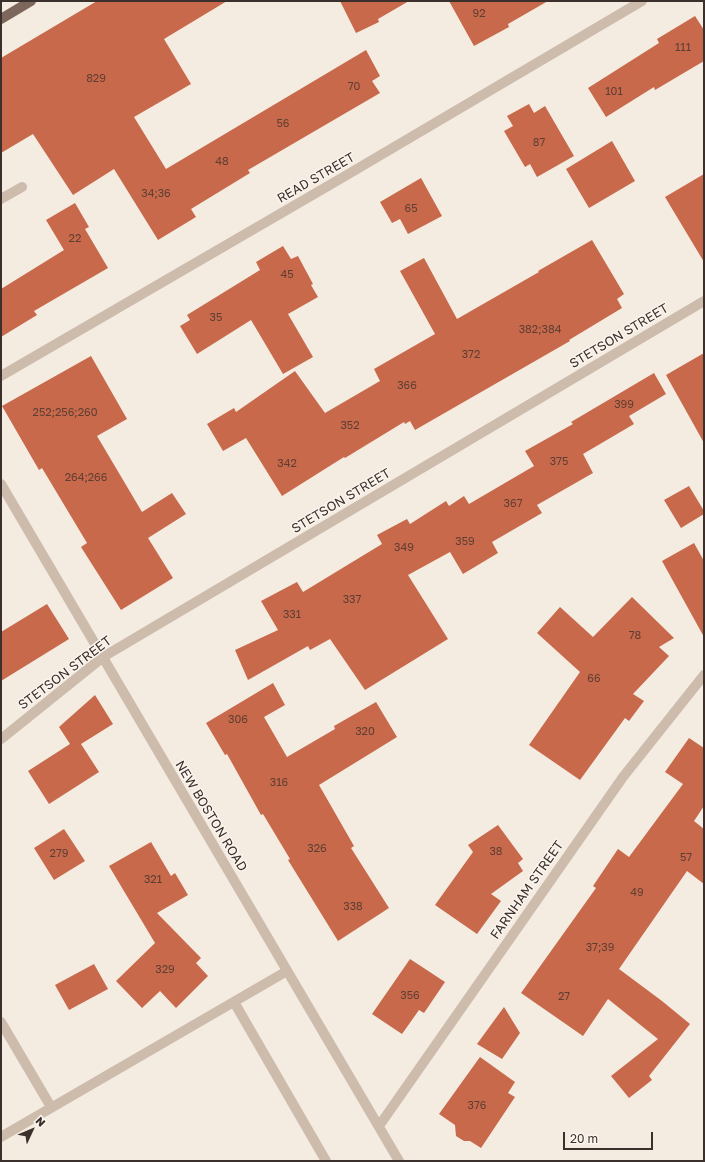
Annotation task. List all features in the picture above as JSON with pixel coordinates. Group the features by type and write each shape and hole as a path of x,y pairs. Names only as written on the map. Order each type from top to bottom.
{"main road":[{"path":"1,19 31,1"}],"street":[{"name":"READ STREET","path":"1,376 340,180 642,1"},
{"path":"1,199 22,187"},
{"name":"STETSON STREET","path":"1,739 102,657 704,301"},
{"name":"NEW BOSTON ROAD","path":"1,484 399,1161"},
{"name":"FARNHAM STREET","path":"379,1126 623,777 704,675"},
{"path":"1,1137 287,971"},
{"path":"234,1002 326,1161"},
{"path":"1,1022 51,1107"}],"building":[{"path":"97,1 227,1 164,39 191,84 134,117 166,169 366,50 380,76 372,81 380,93 248,170 250,173 191,209 196,217 158,240 114,169 73,195 33,134 1,153 1,58"},
{"path":"340,1 409,1 378,19 379,22 356,33"},
{"path":"449,1 548,1 508,24 509,27 474,46"},
{"path":"695,16 704,30 704,61 655,90 654,87 606,117 588,88 659,43 657,39"},
{"path":"529,104 534,113 545,106 574,156 537,177 530,164 525,167 504,131 513,126 507,116"},
{"path":"612,141 635,181 589,208 566,169"},
{"path":"704,174 704,262 665,197"},
{"path":"421,178 442,216 408,234 400,219 392,223 380,202"},
{"path":"75,203 89,227 85,229 108,268 34,311 37,315 1,337 1,289 64,250 46,220"},
{"path":"592,240 624,294 617,299 622,308 569,340 570,341 415,430 410,421 405,424 404,422 282,496 246,438 223,451 207,424 234,408 236,412 295,371 325,413 380,381 374,369 435,334 400,271 424,258 457,319"},
{"path":"283,246 291,259 298,256 313,284 311,285 318,297 288,314 313,357 283,374 251,320 197,354 180,326 190,320 187,315 260,270 256,262"},
{"path":"704,353 704,443 666,375"},
{"path":"91,356 127,419 97,436 142,512 172,493 186,514 148,538 173,578 121,610 81,547 87,543 42,468 39,470 2,406"},
{"path":"654,373 666,394 629,416 634,424 583,454 593,473 537,505 542,513 492,542 498,553 463,574 450,552 408,575 448,639 365,690 330,639 310,650 308,646 248,680 235,650 278,630 261,601 297,582 303,592 382,544 377,535 407,519 410,524 446,501 449,506 464,496 469,504 534,466 525,451 573,424 571,422"},
{"path":"689,486 704,511 704,514 681,528 664,500"},
{"path":"694,543 704,561 704,637 662,561"},
{"path":"632,597 674,638 659,647 669,656 633,694 644,701 629,721 625,718 580,780 529,745 580,672 537,633 560,607 593,637"},
{"path":"47,604 69,639 1,681 1,632"},
{"path":"273,683 285,705 264,717 287,757 335,729 334,726 376,702 397,737 319,785 354,846 351,848 389,908 338,941 288,860 290,859 263,814 261,815 227,754 225,755 206,723"},
{"path":"95,695 113,724 81,744 99,772 49,804 28,771 70,744 59,727"},
{"path":"689,738 704,748 704,806 694,821 704,829 704,884 687,871 619,969 690,1024 649,1076 652,1080 629,1098 611,1076 658,1039 608,999 583,1036 521,993 596,888 593,886 618,849 629,857 683,784 665,772"},
{"path":"498,825 523,859 518,863 523,871 491,894 501,901 477,934 435,905 473,852 468,845"},
{"path":"64,829 85,861 54,880 34,848"},
{"path":"151,842 171,876 175,873 188,895 157,913 201,958 196,963 208,976 176,1008 160,991 142,1008 116,981 155,943 109,866"},
{"path":"410,959 445,982 424,1013 419,1010 402,1034 372,1014"},
{"path":"94,964 108,989 69,1010 55,985"},
{"path":"504,1007 520,1033 502,1059 477,1044"},
{"path":"480,1057 515,1082 508,1093 515,1097 481,1148 470,1141 464,1141 456,1136 455,1125 439,1114"}]}
